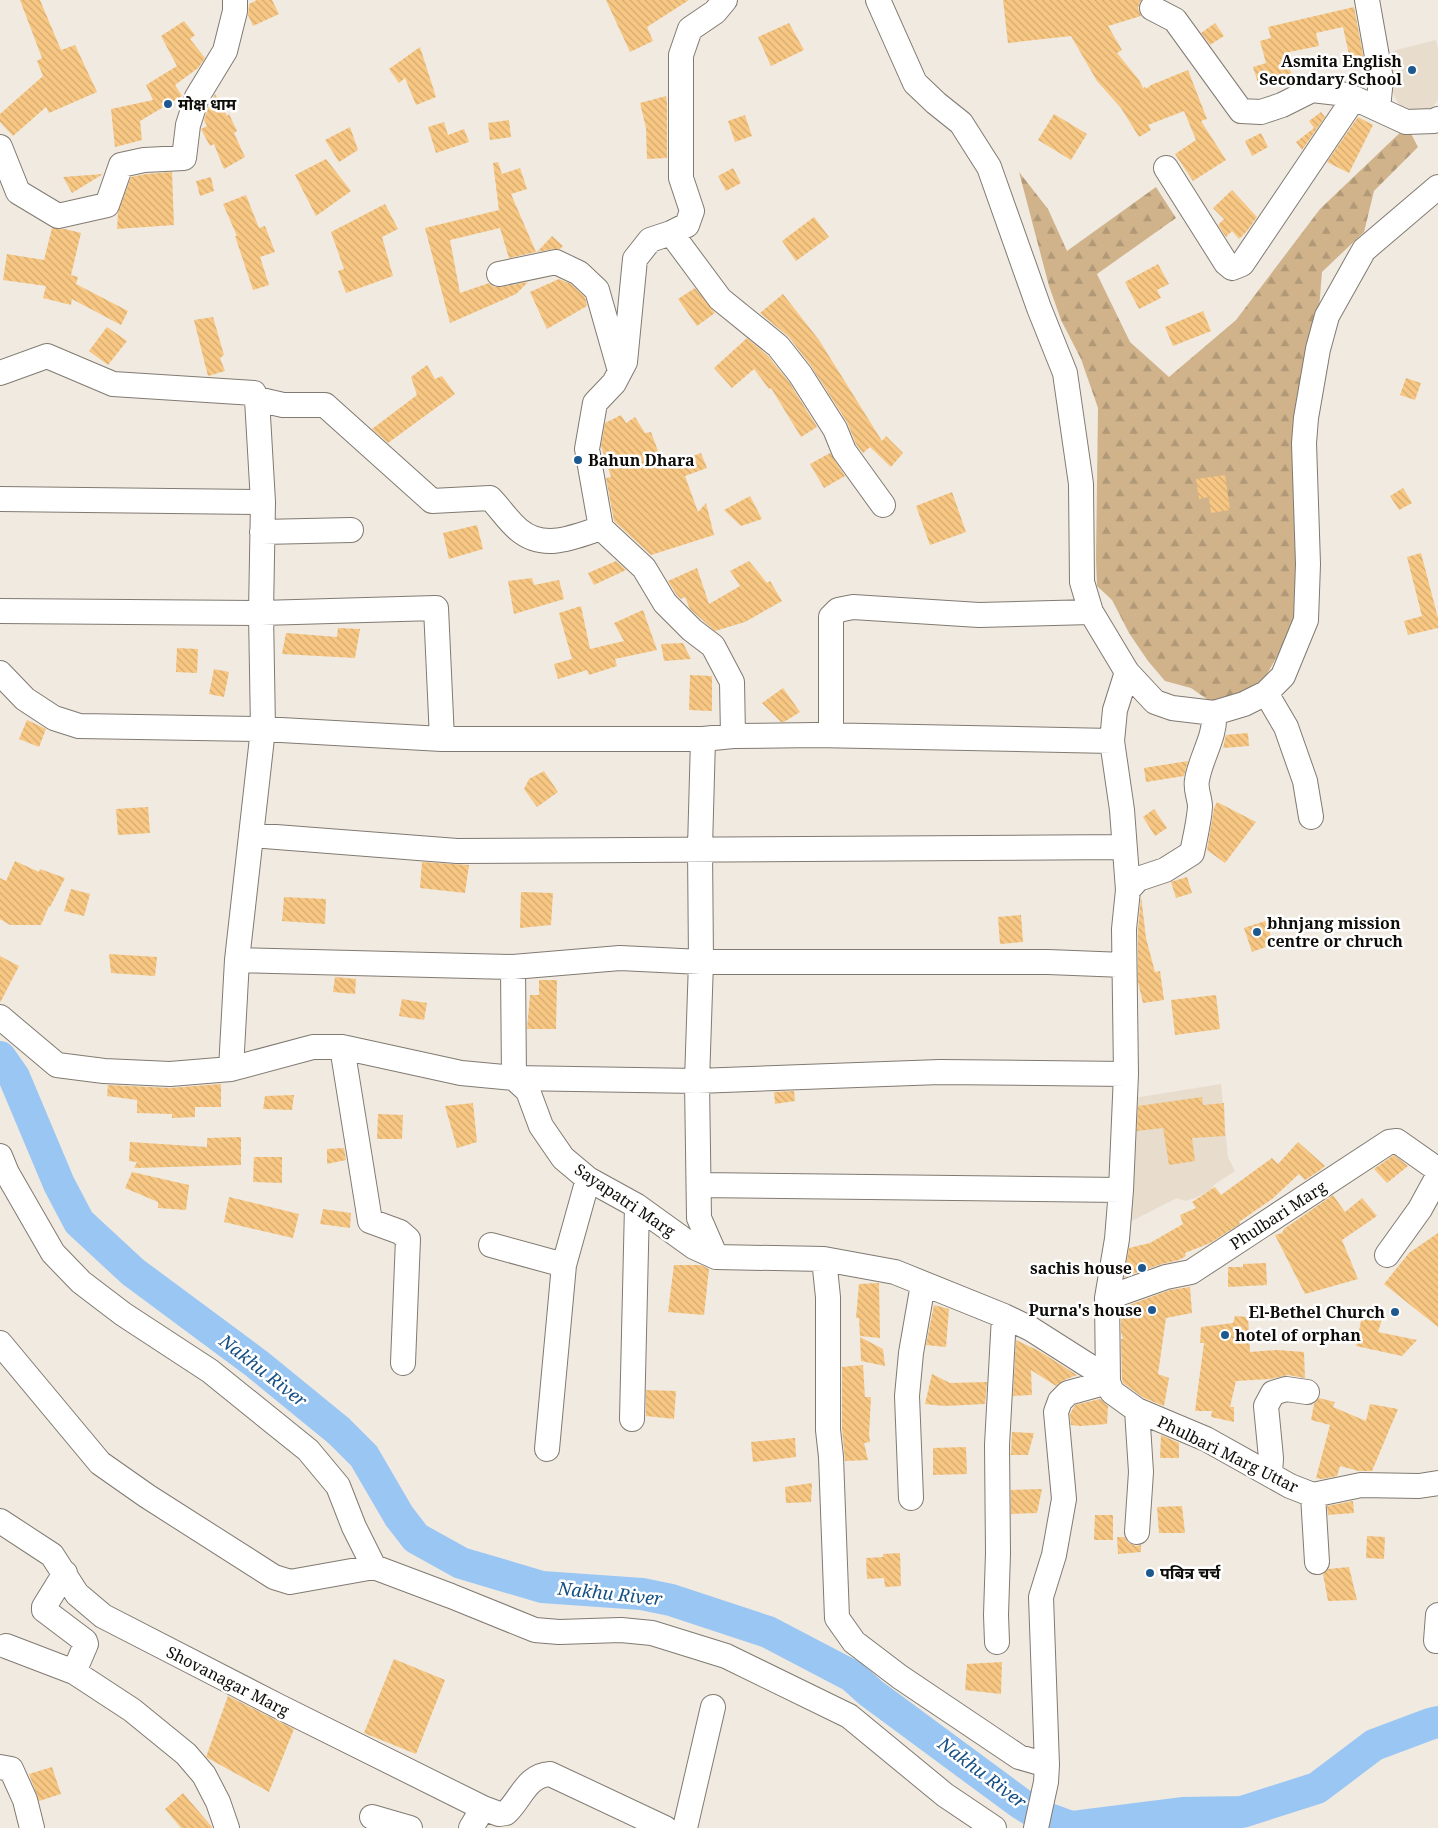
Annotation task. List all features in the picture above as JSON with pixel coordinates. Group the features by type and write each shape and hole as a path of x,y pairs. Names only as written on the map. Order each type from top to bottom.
{"street":[{"path":"0,147 18,192 58,216 106,206 121,165 144,160 184,158 188,125 196,97 225,51 236,11 235,0"},
{"path":"725,0 715,12 690,28 681,55 681,178 692,211 687,224 671,234 650,240 634,259 625,362 614,382 595,403 587,448 601,528 644,568 665,603 692,630 712,646 732,682 733,736"},
{"path":"878,0 915,83 961,123 989,167 1036,300 1065,374 1081,484 1082,582 1090,612 1127,672 1155,702 1172,708 1214,712 1244,704 1266,693 1284,676 1306,620 1308,564 1304,443 1306,418 1318,349 1327,316 1364,250 1438,187"},
{"path":"1367,0 1380,79 1378,108"},
{"path":"1152,8 1175,20 1241,111 1261,112 1282,105 1312,90 1338,93 1354,98 1406,122 1434,121 1438,119"},
{"path":"1166,168 1226,263 1232,268 1242,264 1354,98"},
{"path":"671,234 720,299 778,346 800,374 835,429 844,451 884,505"},
{"path":"499,274 556,262 579,273 597,290 620,372"},
{"path":"0,373 47,356 113,384 254,393 257,399 262,502 263,729 237,960 232,1070"},
{"path":"257,399 283,405 325,405 432,501 490,498 520,531 538,542 565,540 601,528"},
{"path":"0,499 262,502"},
{"path":"262,532 351,530"},
{"path":"832,735 831,617 838,610 852,607 979,615 1090,612"},
{"path":"0,611 261,613 436,608 442,739"},
{"path":"1036,1828 1046,1774 1041,1597 1054,1555 1064,1499 1056,1412 1060,1401 1068,1394 1110,1387 1107,1298 1117,1239 1121,1190 1126,1074 1124,929 1128,890 1122,810 1112,741 1115,710 1127,672"},
{"path":"0,673 25,699 54,718 79,726 263,729 442,739 703,739 733,736 832,735 1112,741"},
{"path":"1266,693 1286,727 1305,780 1311,817"},
{"path":"1128,890 1138,879 1165,870 1192,853 1200,805 1196,782 1201,761 1210,741 1215,721 1214,712"},
{"path":"703,739 700,848 701,962 697,1081 699,1218 716,1257"},
{"path":"251,835 457,850 1124,847"},
{"path":"237,960 513,967 620,958 701,962 1048,962 1124,965"},
{"path":"513,967 514,1078"},
{"path":"0,1016 57,1065 104,1071 170,1074 232,1070 313,1047 342,1047 461,1073 514,1078 697,1081 940,1072 1126,1074"},
{"path":"342,1047 370,1221 400,1232 408,1239 403,1363"},
{"name":"Sayapatri Marg","path":"514,1078 528,1092 541,1126 563,1158 588,1178 637,1206 694,1247 716,1257 824,1259 895,1272 1004,1316 1031,1329 1097,1371 1110,1387"},
{"name":"Phulbari Marg","path":"1107,1298 1166,1277 1190,1272 1389,1142 1397,1141 1438,1170"},
{"path":"0,1156 7,1173 53,1253 81,1282 123,1314 210,1371 308,1450 338,1486 354,1528 374,1567"},
{"path":"1387,1255 1420,1209 1438,1176"},
{"path":"547,1449 564,1265 588,1178"},
{"path":"699,1185 1121,1190"},
{"path":"632,1419 637,1206"},
{"path":"491,1245 564,1265"},
{"path":"824,1259 828,1297 828,1430 831,1457 837,1618 854,1642 900,1677 1046,1774"},
{"path":"911,1498 907,1396 911,1353 923,1284"},
{"path":"997,1642 997,1446 1004,1316"},
{"path":"0,1343 100,1463 147,1496 274,1577 290,1582 374,1567 535,1630 560,1632 621,1630 652,1633 726,1656 849,1716 945,1795 994,1828"},
{"name":"Phulbari Marg Uttar","path":"1110,1387 1137,1410 1206,1439 1290,1486 1313,1495 1361,1485 1419,1486 1438,1483"},
{"path":"1270,1474 1272,1458 1266,1406 1273,1393 1286,1389 1307,1392"},
{"path":"1137,1410 1141,1472 1137,1532"},
{"path":"1313,1495 1317,1562"},
{"name":"Shovanagar Marg","path":"0,1520 52,1555 66,1574 77,1594 102,1616 261,1698 477,1818 506,1813 532,1780 540,1774 550,1774 665,1828"},
{"path":"66,1574 44,1607 44,1610 85,1641 86,1648 74,1672"},
{"path":"1436,1641 1438,1615"},
{"path":"6,1646 74,1672 132,1710 186,1754 204,1775 218,1802 227,1828"},
{"path":"685,1828 713,1707"},
{"path":"0,1768 11,1769 25,1800 32,1828"},
{"path":"372,1817 410,1828"}],"shaded area":[{"name":"Asmita English Secondary School","path":"1436,40 1438,49 1438,100 1427,114 1405,117 1389,85 1383,56 1396,50"},
{"path":"1221,1084 1228,1157 1235,1171 1215,1184 1211,1190 1195,1198 1185,1201 1177,1198 1128,1223 1134,1098"}],"green space":[{"path":"1407,126 1418,147 1374,191 1364,232 1322,272 1299,619 1257,691 1217,706 1191,688 1165,681 1148,661 1129,633 1112,600 1097,586 1098,408 1081,359 1061,320 1049,286 1019,172 1048,209 1067,251 1156,187 1176,218 1097,274 1130,342 1169,377 1236,320 1320,209"}],"building":[{"path":"20,0 40,0 61,50 75,45 97,92 49,113 46,107 13,136 0,122 0,114 43,76 37,61 42,58"},
{"path":"257,0 272,0 279,14 253,26 248,15 249,4"},
{"path":"606,0 689,0 647,27 653,41 630,52"},
{"path":"1003,0 1141,0 1138,8 1141,16 1108,26 1122,50 1117,53 1139,80 1143,88 1145,87 1146,89 1151,85 1188,70 1207,119 1201,121 1226,160 1193,181 1175,154 1196,140 1184,111 1148,125 1151,130 1139,137 1121,108 1097,81 1071,36 1008,43"},
{"path":"1354,7 1365,65 1352,68 1343,27 1316,33 1319,46 1284,53 1292,75 1259,86 1253,67 1266,63 1260,41 1271,38 1268,27"},
{"path":"184,21 195,35 190,39 205,58 198,68 175,85 182,96 140,121 142,140 115,147 111,109 153,100 146,85 177,66 161,36"},
{"path":"789,23 804,50 771,66 758,37"},
{"path":"1215,23 1224,36 1210,45 1201,33"},
{"path":"420,47 436,97 416,105 405,78 399,83 389,69"},
{"path":"215,94 227,116 229,114 237,131 234,133 245,157 224,169 214,144 210,146 201,129 207,126 204,120"},
{"path":"666,96 667,158 647,159 646,128 640,103"},
{"path":"1321,112 1325,117 1302,150 1296,142 1314,128 1309,121"},
{"path":"1054,114 1087,134 1071,160 1038,140"},
{"path":"745,115 752,136 735,142 728,121"},
{"path":"1358,117 1373,125 1349,173 1327,162"},
{"path":"509,120 511,137 490,140 488,123"},
{"path":"444,122 448,135 464,129 469,142 436,153 428,127"},
{"path":"350,127 358,150 339,162 325,140"},
{"path":"1261,133 1268,147 1252,156 1245,141"},
{"path":"326,159 351,191 316,216 295,175"},
{"path":"498,162 502,174 520,168 527,189 511,194 536,252 509,258 500,228 450,240 460,293 489,283 494,287 501,287 528,282 516,294 450,323 425,228 499,210 493,163"},
{"path":"733,168 741,183 726,191 718,176"},
{"path":"172,172 174,225 117,229 118,212 131,177"},
{"path":"103,174 72,193 63,177"},
{"path":"211,177 214,191 200,196 196,181"},
{"path":"1232,190 1257,217 1239,239 1232,231 1226,237 1218,225 1224,219 1213,208"},
{"path":"246,195 259,228 265,226 275,252 260,257 269,285 253,290 235,236 237,236 223,204"},
{"path":"385,204 398,229 382,237 393,276 346,293 338,271 344,269 331,232"},
{"path":"814,217 829,237 796,261 782,241"},
{"path":"52,228 81,233 71,275 78,277 76,284 128,311 121,325 72,299 71,305 43,298 46,286 3,280 7,254 44,260"},
{"path":"552,236 563,246 560,249 537,252"},
{"path":"1158,264 1169,284 1157,290 1161,298 1139,309 1125,282"},
{"path":"559,279 571,284 585,297 587,306 547,329 530,292"},
{"path":"695,288 715,313 697,326 678,299"},
{"path":"783,294 819,340 882,441 886,436 903,453 891,467 870,447 863,453 856,444 847,422 811,366 789,337 760,313"},
{"path":"1203,311 1211,331 1173,346 1165,327"},
{"path":"213,317 224,355 220,358 225,371 208,376 194,320"},
{"path":"107,327 127,341 108,365 89,351"},
{"path":"747,338 768,356 789,382 817,427 801,437 771,388 769,389 754,369 732,388 714,368"},
{"path":"427,365 435,379 442,376 455,394 388,443 372,429 417,395 411,377"},
{"path":"1406,378 1421,383 1415,400 1400,395"},
{"path":"621,415 626,423 635,417 645,433 651,432 664,467 701,453 707,468 685,476 698,512 706,503 714,535 651,555 614,521 606,478 611,477 601,446 605,423"},
{"path":"830,453 845,476 824,488 810,464"},
{"path":"1225,475 1230,510 1211,513 1209,497 1199,499 1196,479"},
{"path":"1403,488 1412,503 1399,510 1390,496"},
{"path":"952,492 966,532 930,545 916,506"},
{"path":"750,496 762,519 741,526 724,510"},
{"path":"477,525 483,549 449,559 443,533"},
{"path":"1421,553 1438,618 1438,628 1408,635 1404,621 1422,616 1407,557"},
{"path":"616,561 626,570 594,585 588,573"},
{"path":"749,561 767,583 770,581 782,601 745,622 715,631 690,609 685,597 681,599 668,581 697,568 709,604 740,586 730,571"},
{"path":"532,578 534,585 559,580 564,599 514,614 508,581"},
{"path":"581,606 590,649 624,641 614,623 643,610 657,650 615,659 617,666 589,675 587,670 558,679 554,664 572,659 559,613"},
{"path":"338,628 360,629 355,658 282,654 286,633 337,637"},
{"path":"683,643 691,659 664,661 661,644"},
{"path":"177,648 198,649 197,673 176,672"},
{"path":"214,669 229,672 224,697 209,694"},
{"path":"690,675 712,676 712,711 689,710"},
{"path":"783,688 800,712 781,722 762,703"},
{"path":"27,720 46,729 39,747 19,739"},
{"path":"1248,733 1249,746 1223,748 1226,735"},
{"path":"1188,761 1184,776 1146,782 1144,768"},
{"path":"544,771 558,792 537,807 524,789 529,779"},
{"path":"1217,802 1256,822 1225,863 1207,850 1214,808"},
{"path":"148,807 150,833 118,835 116,809"},
{"path":"1154,809 1167,828 1155,836 1143,817"},
{"path":"15,861 39,872 40,869 65,878 49,906 41,925 10,925 0,919 0,878 6,881"},
{"path":"422,862 469,865 465,893 420,888"},
{"path":"1187,877 1192,893 1176,898 1171,882"},
{"path":"71,889 90,894 84,916 64,911"},
{"path":"521,892 553,893 551,925 520,928"},
{"path":"1141,896 1146,938 1155,972 1160,971 1164,1000 1143,1003 1138,982 1138,930"},
{"path":"284,897 326,899 325,924 282,921"},
{"path":"1021,915 1023,942 1000,944 998,917"},
{"name":"bhnjang mission centre or chruch","path":"1265,921 1274,944 1252,952 1244,928"},
{"path":"109,954 157,957 155,976 111,973"},
{"path":"0,956 19,966 0,1003"},
{"path":"335,977 356,979 355,994 333,992"},
{"path":"539,980 557,980 556,1029 527,1029 530,995 539,995"},
{"path":"1216,995 1220,1029 1175,1035 1171,1000"},
{"path":"402,999 427,1003 424,1020 399,1016"},
{"path":"221,1084 221,1107 195,1107 195,1117 172,1118 172,1114 137,1113 137,1100 107,1096 108,1085 170,1088"},
{"path":"794,1091 795,1101 775,1104 774,1092"},
{"path":"294,1095 292,1110 263,1109 265,1096"},
{"path":"1202,1097 1203,1105 1224,1103 1225,1136 1192,1138 1195,1161 1169,1165 1163,1128 1137,1131 1138,1106"},
{"path":"473,1103 477,1142 457,1148 445,1106"},
{"path":"378,1114 403,1115 402,1139 377,1139"},
{"path":"241,1137 241,1165 134,1168 137,1162 129,1161 130,1142 207,1147 207,1138"},
{"path":"1298,1142 1325,1166 1305,1180 1299,1174 1272,1199 1239,1222 1240,1224 1210,1243 1185,1253 1186,1256 1179,1260 1124,1277 1129,1248 1150,1243 1183,1224 1180,1215 1196,1208 1192,1202 1215,1187 1221,1195 1272,1158 1278,1164"},
{"path":"344,1148 346,1160 327,1164 327,1149"},
{"path":"1394,1155 1408,1166 1387,1183 1374,1169"},
{"path":"254,1157 282,1157 282,1183 253,1182"},
{"path":"132,1172 189,1185 186,1210 158,1208 158,1202 125,1188"},
{"path":"1333,1195 1345,1212 1362,1198 1377,1216 1342,1240 1358,1279 1305,1294 1275,1235 1282,1233 1284,1229"},
{"path":"229,1197 299,1214 293,1238 224,1222"},
{"path":"323,1209 351,1213 350,1228 320,1224"},
{"path":"1438,1233 1438,1327 1384,1284 1409,1253"},
{"path":"1266,1263 1267,1285 1228,1287 1228,1267 1243,1267 1243,1264"},
{"path":"674,1265 701,1265 709,1269 704,1315 668,1312"},
{"path":"879,1283 880,1338 860,1336 859,1318 856,1318 859,1284"},
{"path":"1190,1287 1192,1313 1166,1318 1158,1374 1169,1378 1164,1406 1144,1398 1123,1383 1121,1308 1170,1290"},
{"path":"934,1305 949,1309 946,1347 926,1345"},
{"path":"1363,1311 1383,1316 1378,1332 1417,1340 1402,1356 1356,1346"},
{"path":"1235,1316 1248,1317 1250,1352 1277,1350 1304,1352 1305,1378 1288,1375 1270,1379 1236,1381 1230,1407 1234,1407 1234,1422 1211,1417 1212,1411 1195,1411 1204,1343 1200,1343 1201,1327 1233,1323"},
{"path":"860,1337 883,1349 885,1366 861,1361"},
{"path":"1016,1340 1039,1351 1077,1375 1064,1380 1056,1386 1031,1370 1032,1395 1013,1396"},
{"path":"863,1365 865,1397 871,1397 870,1442 864,1443 868,1460 845,1461 842,1429 842,1367"},
{"path":"932,1374 950,1383 987,1382 985,1404 945,1406 925,1404"},
{"path":"646,1390 676,1391 674,1419 646,1416"},
{"path":"1319,1398 1335,1402 1333,1407 1366,1421 1370,1404 1398,1409 1372,1471 1359,1471 1340,1466 1337,1476 1322,1479 1316,1478 1330,1425 1311,1420 1314,1404"},
{"path":"1100,1399 1108,1406 1107,1424 1071,1425 1070,1414 1075,1405"},
{"path":"1012,1432 1034,1433 1028,1455 1011,1455"},
{"path":"1161,1435 1179,1443 1179,1458 1160,1458"},
{"path":"795,1438 796,1457 753,1462 751,1442"},
{"path":"966,1447 967,1474 933,1475 933,1448"},
{"path":"812,1483 811,1502 786,1503 785,1487"},
{"path":"1042,1489 1037,1513 1011,1514 1011,1490"},
{"path":"1353,1501 1354,1513 1328,1515 1327,1506"},
{"path":"1182,1506 1185,1533 1159,1533 1157,1507"},
{"path":"1095,1515 1113,1515 1113,1540 1094,1540"},
{"path":"1367,1536 1385,1537 1384,1559 1366,1558"},
{"path":"1117,1537 1124,1537 1129,1543 1136,1546 1141,1545 1141,1552 1118,1554"},
{"path":"900,1553 901,1586 885,1587 884,1578 867,1579 866,1558"},
{"path":"1349,1567 1357,1600 1328,1601 1323,1574 1328,1569"},
{"path":"394,1659 445,1680 416,1754 364,1733"},
{"path":"1002,1662 1001,1694 965,1690 967,1664"},
{"path":"228,1696 294,1729 269,1792 206,1757"},
{"path":"52,1767 61,1794 39,1801 29,1774"},
{"path":"183,1793 212,1828 181,1828 165,1809"}],"waterway":[{"name":"Nakhu River","path":"0,1057 14,1077 59,1184 79,1222 133,1272 257,1364 339,1431 364,1456 399,1516 416,1538 461,1563 542,1587 642,1594 671,1600 768,1632 852,1676 871,1693 1020,1803 1041,1816 1071,1827 1182,1813 1242,1812 1317,1788 1374,1745 1438,1722"}],"place":[{"name":"Asmita English Secondary School","path":"1412,70"},
{"name":"मोक्ष धाम","path":"168,104"},
{"name":"Bahun Dhara","path":"578,460"},
{"name":"bhnjang mission centre or chruch","path":"1257,932"},
{"name":"sachis house","path":"1142,1268"},
{"name":"Purna's house","path":"1152,1310"},
{"name":"El-Bethel Church","path":"1395,1312"},
{"name":"hotel of orphan","path":"1225,1335"},
{"name":"पबित्र चर्च","path":"1150,1573"}]}
